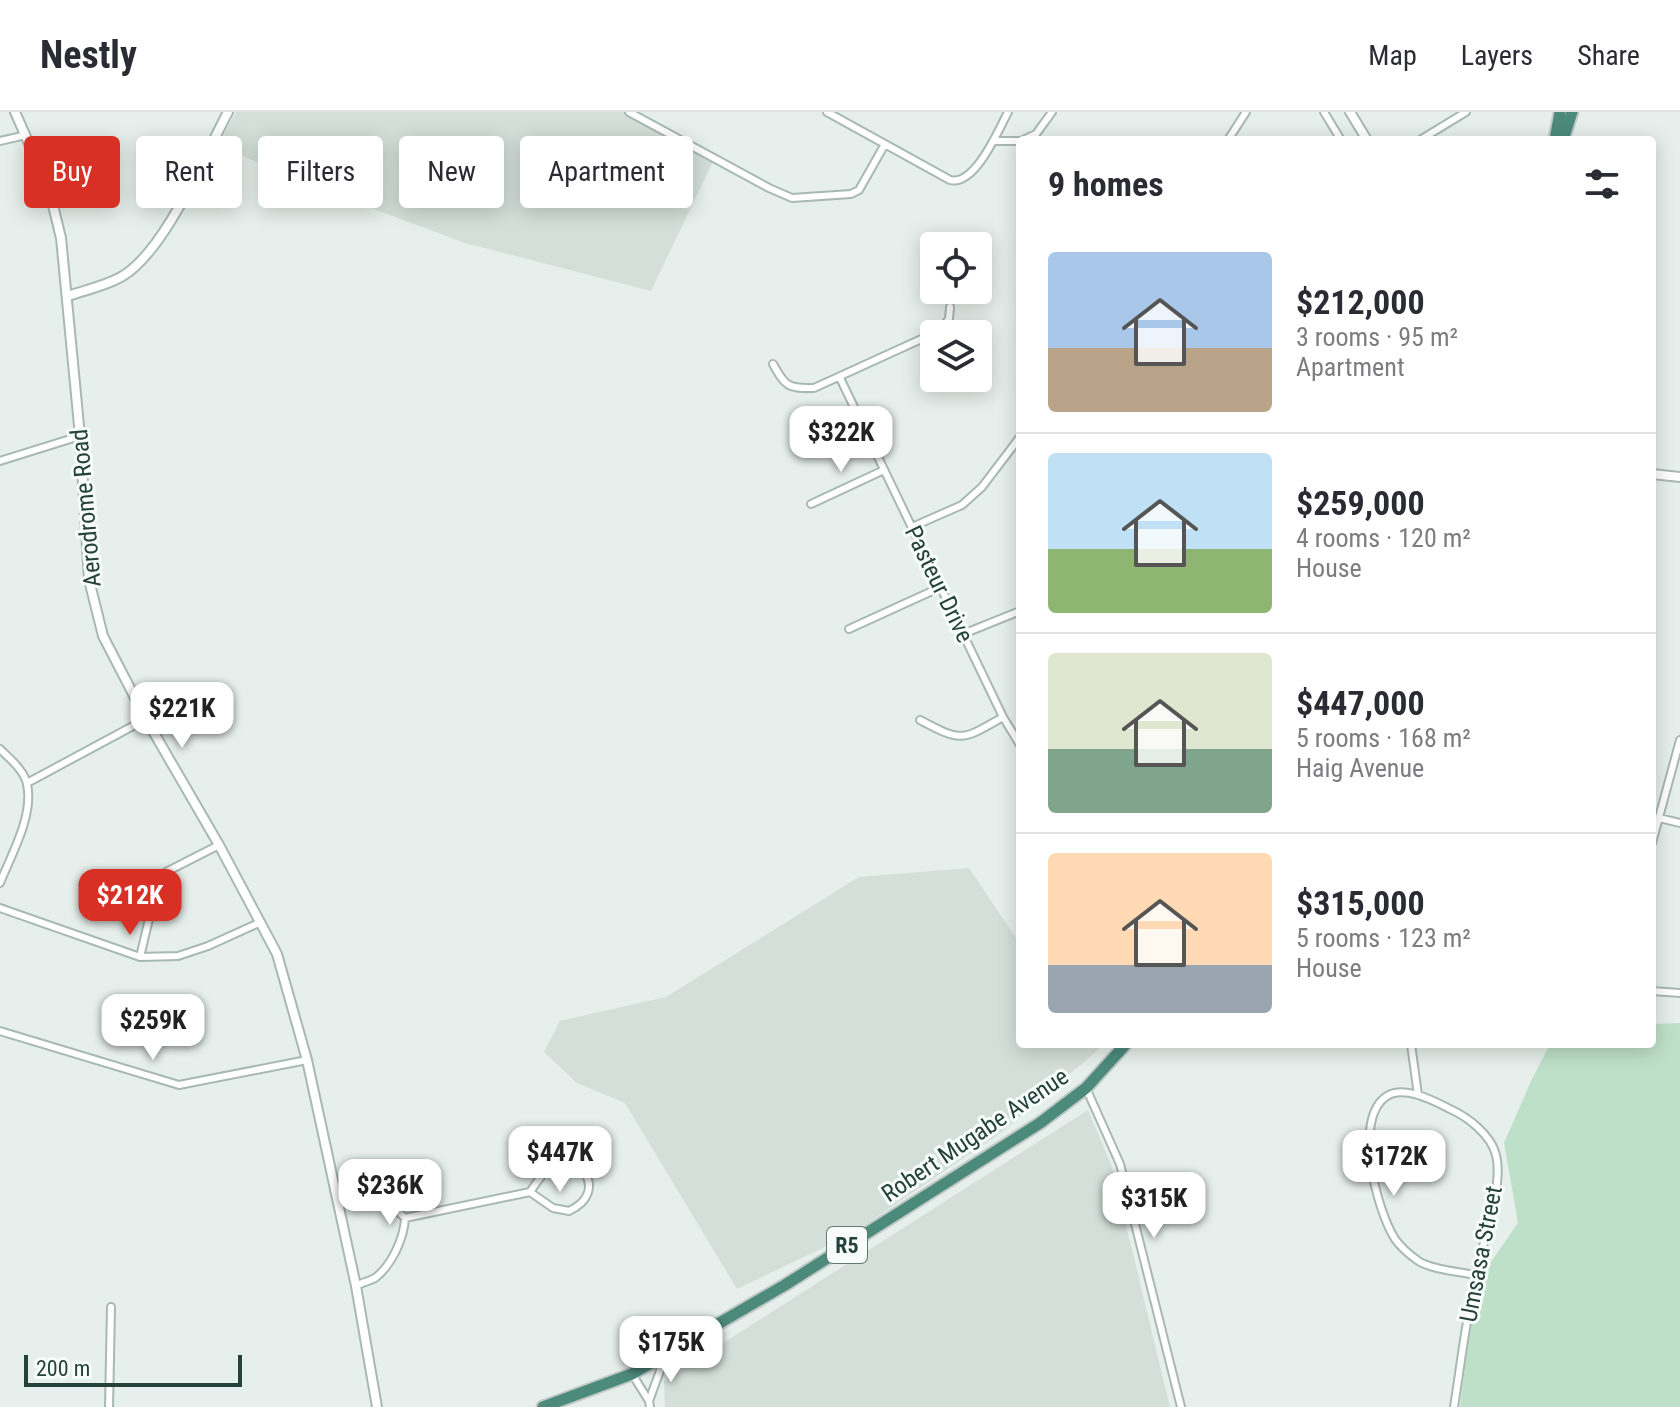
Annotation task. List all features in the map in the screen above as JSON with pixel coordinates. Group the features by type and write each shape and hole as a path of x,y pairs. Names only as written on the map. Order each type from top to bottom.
{"highway":[{"path":"1556,136 1560,112"},
{"path":"1564,136 1572,112"},
{"name":"Robert Mugabe Avenue","path":"543,1407 632,1374 665,1357 1016,1140 1086,1088 1122,1048"}],"street":[{"name":"Aerodrome Road","path":"15,112 49,189 61,238 80,436 89,580 103,636 277,954 307,1060 379,1407"},
{"path":"68,296 120,278 151,250 228,112"},
{"path":"629,112 792,198 851,194 859,190 885,144"},
{"path":"827,112 959,182 967,178 993,141 1008,112"},
{"path":"1031,136 1036,134 1052,112"},
{"path":"1231,136 1246,112"},
{"path":"1324,112 1339,136"},
{"path":"1351,112 1365,136"},
{"path":"1427,136 1466,112"},
{"path":"0,141 26,135"},
{"path":"993,141 1016,140"},
{"path":"773,364 783,383 797,389 814,388 939,331 949,319 950,307"},
{"name":"Pasteur Drive","path":"840,378 1016,738"},
{"path":"0,461 80,436"},
{"path":"912,527 962,505 982,487 1016,442"},
{"path":"811,504 884,470"},
{"path":"1656,474 1680,477"},
{"path":"849,629 941,587"},
{"path":"963,634 1016,613"},
{"path":"920,720 952,737 969,736 1003,717"},
{"path":"27,783 146,719"},
{"path":"1656,829 1680,740"},
{"path":"0,749 19,769 27,783 24,820 0,883"},
{"path":"1659,818 1680,823"},
{"path":"140,957 158,881 166,872 219,845"},
{"path":"0,908 140,957 178,956 261,922"},
{"path":"1656,991 1680,993"},
{"path":"0,1031 179,1085 307,1060"},
{"path":"1412,1048 1418,1095 1402,1093 1387,1096 1375,1109 1370,1123 1370,1161 1381,1210 1396,1240 1419,1263 1476,1275"},
{"path":"1086,1088 1120,1164 1181,1407"},
{"name":"Umsasa Street","path":"1418,1095 1454,1110 1477,1126 1496,1154 1492,1210 1476,1275 1454,1407"},
{"path":"405,1218 530,1192 549,1167 557,1163 570,1162 581,1168 590,1190 587,1200 569,1211 553,1208 530,1192"},
{"path":"334,1190 353,1186 366,1188 405,1218 405,1233 391,1257 376,1277 356,1286"},
{"path":"109,1407 111,1307"},
{"path":"649,1404 665,1357"},
{"path":"632,1374 649,1404"}],"shaded area":[{"path":"236,112 625,112 667,136 520,136 520,208 691,208 651,291 465,243 371,208 383,208 383,136 258,136 258,163 242,156 242,136 223,136"},
{"path":"693,151 713,162 693,204"},
{"path":"969,868 1016,938 1016,1048 1099,1049 1002,1132 850,1235 737,1289 625,1103 577,1083 544,1052 560,1021 666,997 859,877"},
{"path":"1088,1110 1112,1167 1170,1407 665,1407 664,1381"}],"green space":[{"path":"1680,1023 1680,1407 1460,1407 1475,1285 1518,1223 1504,1143 1532,1079 1548,1048 1656,1048 1656,1024"}]}
